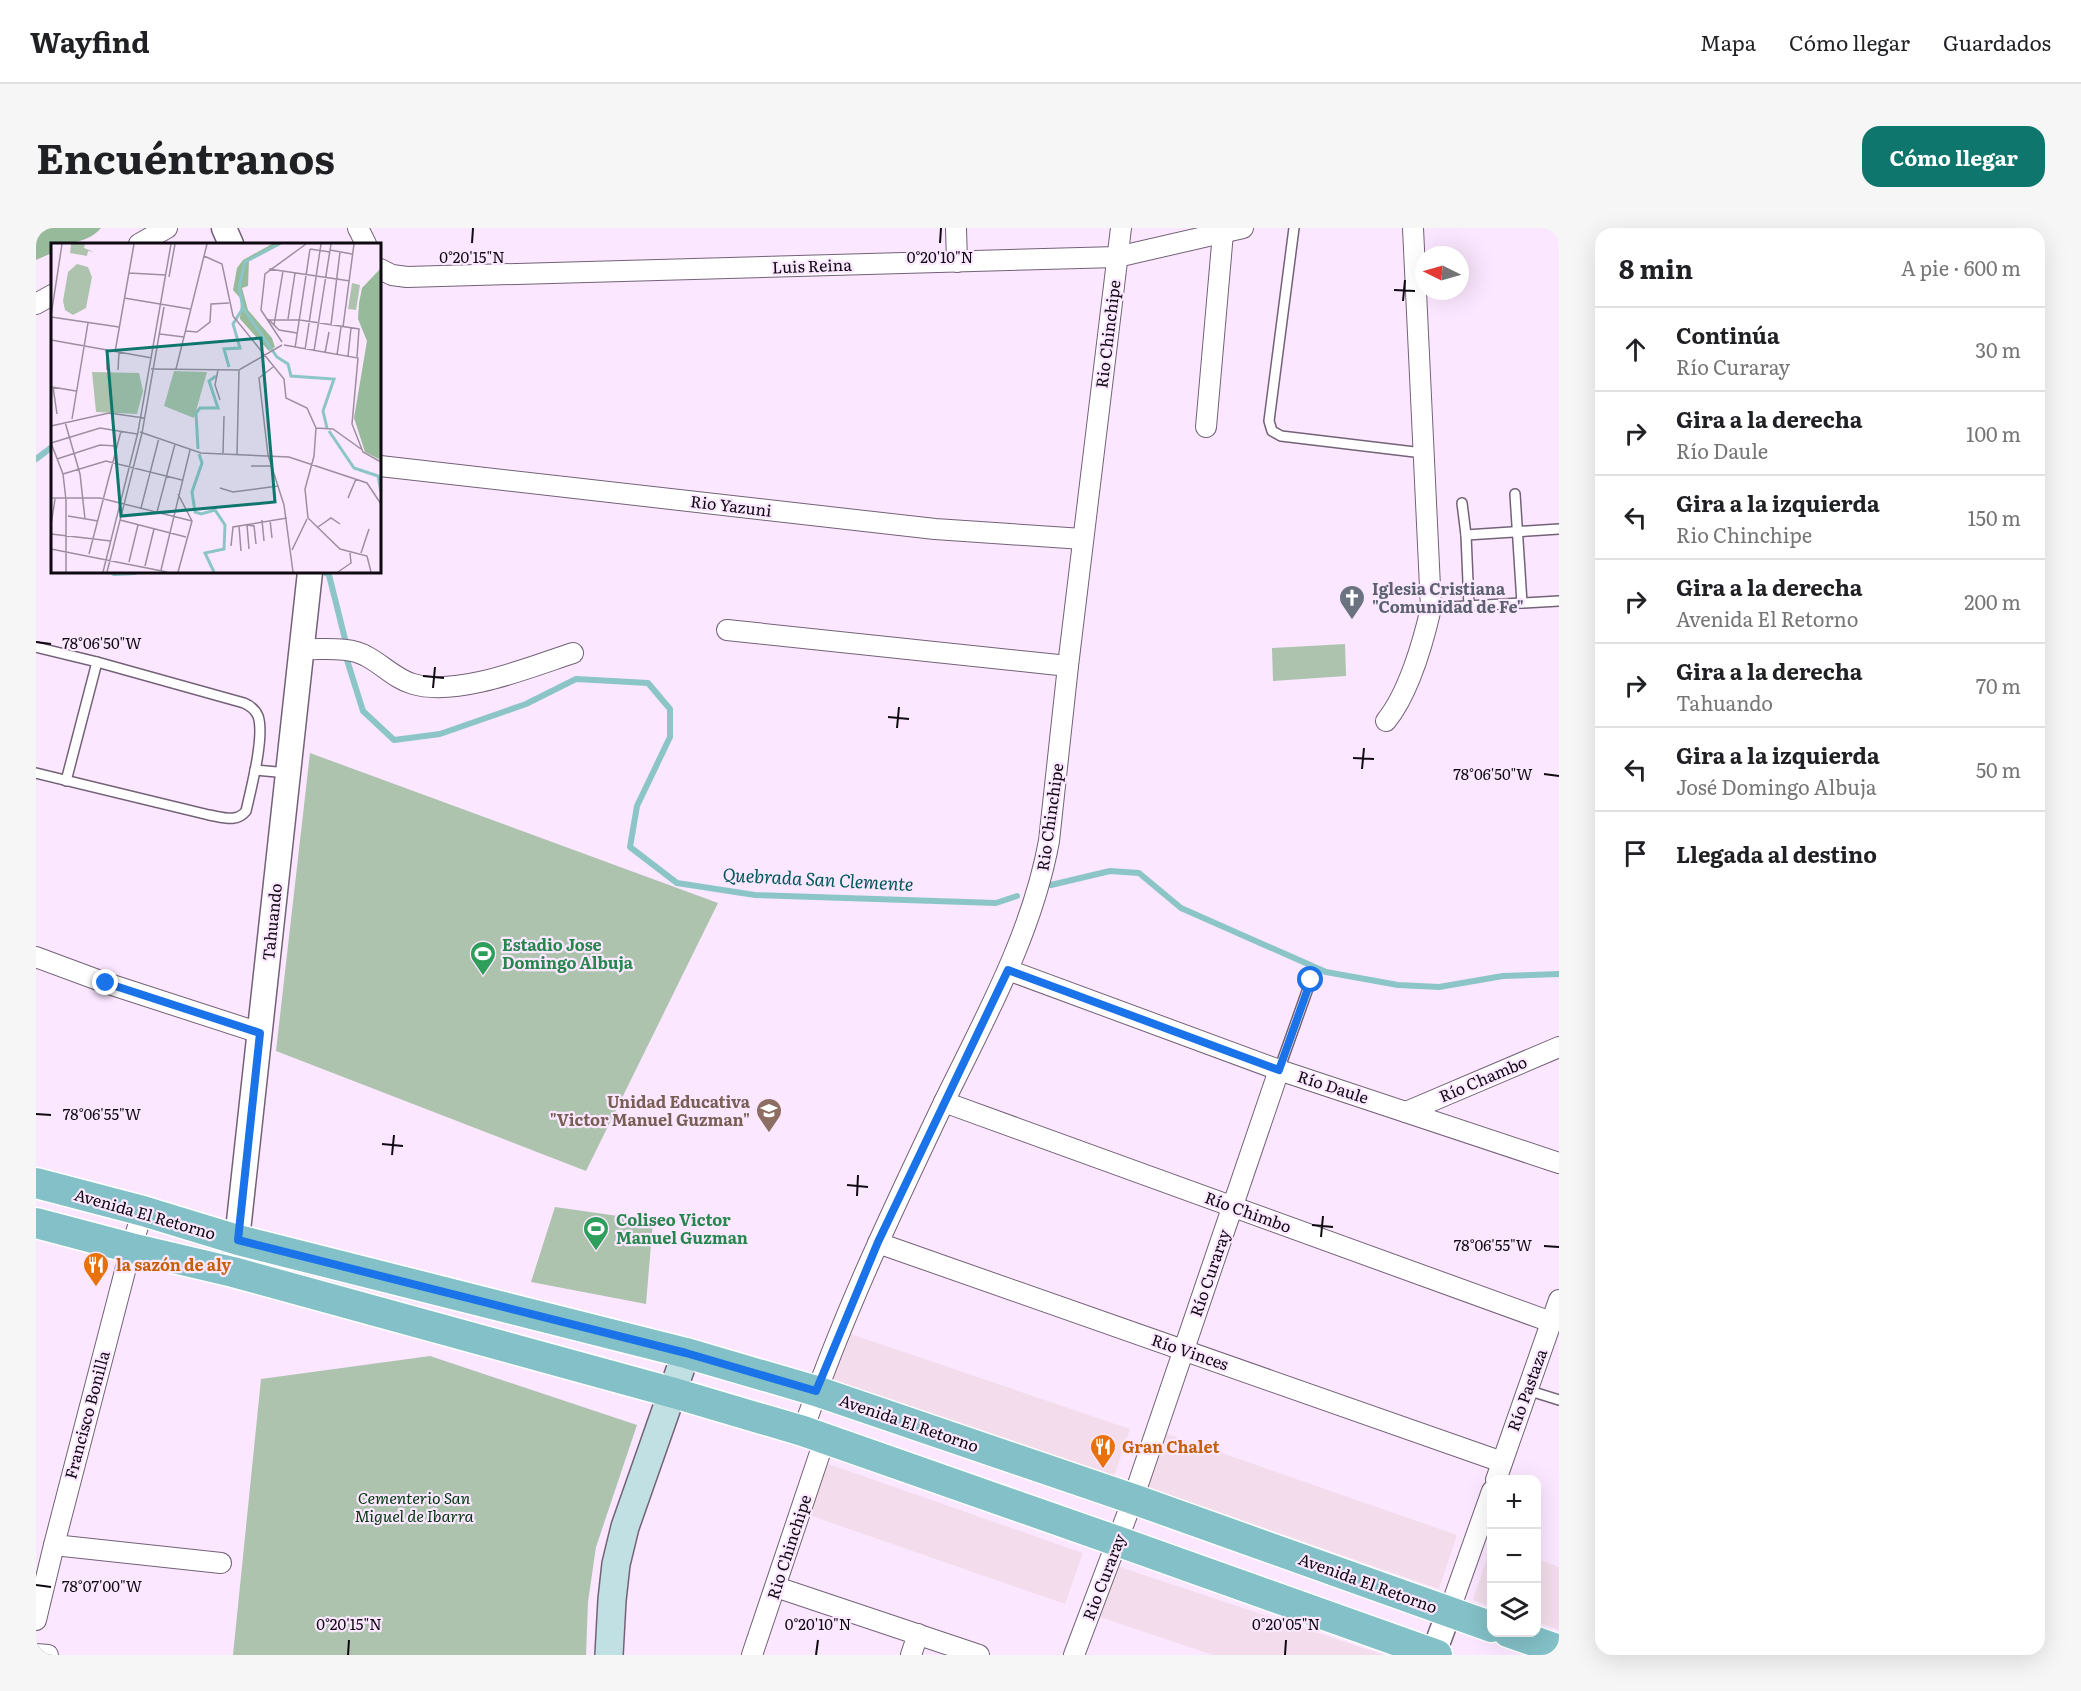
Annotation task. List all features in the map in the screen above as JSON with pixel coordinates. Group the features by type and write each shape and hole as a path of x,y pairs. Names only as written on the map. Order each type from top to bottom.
{"main road":[{"name":"Avenida El Retorno","path":"36,1183 143,1211 238,1240 686,1353 816,1391 1132,1499 1487,1626"},
{"name":"Avenida El Retorno","path":"36,1223 233,1272 674,1393 814,1435 1434,1655"},
{"path":"609,1655 616,1564 625,1527 674,1393 686,1353"},
{"path":"1522,1637 1559,1650"}],"street":[{"path":"141,243 167,228"},
{"path":"224,228 231,243"},
{"path":"358,228 366,243"},
{"path":"956,228 957,262"},
{"name":"Rio Chinchipe","path":"752,1655 776,1587 814,1435 816,1391 878,1242 1008,970 1044,868 1121,228"},
{"name":"Luis Reina","path":"381,270 392,275 407,277 1118,257 1243,228"},
{"path":"1386,721 1402,696 1425,634 1431,608 1413,228"},
{"path":"1206,427 1223,233"},
{"path":"36,304 51,296"},
{"name":"Rio Yazuni","path":"381,466 935,529 1083,539"},
{"name":"Tahuando","path":"233,1272 310,573"},
{"path":"727,630 1068,666"},
{"path":"302,649 356,652 366,656 394,676 412,684 433,688 491,680 573,653"},
{"path":"36,957 106,983 260,1033"},
{"name":"Río Daule","path":"1008,970 1279,1070 1559,1163"},
{"name":"Río Chambo","path":"1406,1112 1559,1047"},
{"name":"Río Curaray","path":"1132,1499 1279,1070"},
{"name":"Río Chimbo","path":"944,1102 1551,1322"},
{"name":"Francisco Bonilla","path":"36,1620 41,1574 54,1545 131,1248 143,1211"},
{"name":"Río Vinces","path":"878,1242 1183,1350 1498,1471"},
{"name":"Río Pastaza","path":"1498,1471 1559,1300"},
{"name":"Rio Curaray","path":"1074,1655 1132,1499"},
{"path":"1434,1655 1487,1503"},
{"path":"54,1545 221,1563"},
{"path":"776,1587 979,1655"},
{"path":"911,1655 918,1634"},
{"path":"36,1654 48,1655"}],"lane":[{"path":"1294,228 1269,421 1272,431 1281,436 1423,453"},
{"path":"1515,494 1522,603"},
{"path":"1462,503 1466,535 1469,606"},
{"path":"1466,535 1559,529"},
{"path":"1431,608 1559,601"},
{"path":"36,647 220,695 252,707 257,713 260,725 255,770 246,811 242,817 236,819 209,815 36,773"},
{"path":"66,781 98,662"},
{"path":"255,770 289,773"},
{"name":"Río Curaray","path":"1279,1070 1311,980"},
{"path":"1527,1390 1559,1400"}],"shaded area":[{"path":"848,1333 1130,1429 1114,1477 832,1382"},
{"path":"1165,1433 1457,1535 1439,1589 1146,1487"},
{"path":"823,1462 1083,1553 1065,1604 806,1514"},
{"path":"1487,1559 1487,1605 1473,1600"},
{"path":"1541,1560 1559,1567 1559,1630 1541,1623"},
{"path":"1117,1566 1384,1655 1213,1655 1100,1617"}],"green space":[{"path":"36,228 101,228 91,236 79,241 51,243 51,253 36,260"},
{"path":"1345,644 1346,676 1273,681 1272,648"},
{"name":"Estadio Jose Domingo Albuja","path":"310,753 718,903 586,1171 276,1051"},
{"name":"Coliseo Victor Manuel Guzman","path":"555,1207 653,1221 646,1304 531,1282"},
{"name":"Cementerio San Miguel de Ibarra","path":"430,1356 637,1425 596,1547 588,1602 586,1655 233,1655 261,1379"}],"waterway":[{"name":"Quebrada San Clemente","path":"36,459 51,448"},
{"name":"Quebrada San Clemente","path":"326,573 329,575 346,643"},
{"name":"Quebrada San Clemente","path":"347,660 363,711 394,740 440,734 526,704 576,679 648,683 670,709 670,737 637,806 630,847 677,883 755,895 996,903 1017,896"},
{"name":"Quebrada San Clemente","path":"1051,885 1110,871 1139,873 1181,908 1326,972 1398,985 1439,987 1503,976 1559,974"}],"place":[{"name":"Iglesia Cristiana \"Comunidad de Fe\"","path":"1352,621"},
{"name":"Estadio Jose Domingo Albuja","path":"483,977"},
{"name":"Unidad Educativa \"Victor Manuel Guzman\"","path":"769,1134"},
{"name":"Coliseo Victor Manuel Guzman","path":"596,1252"},
{"name":"la sazón de aly","path":"96,1288"},
{"name":"Gran Chalet","path":"1103,1470"}],"route":[{"path":"106,983 260,1033 238,1240 686,1353 816,1391 878,1242 1008,970 1279,1070 1311,980"}]}
